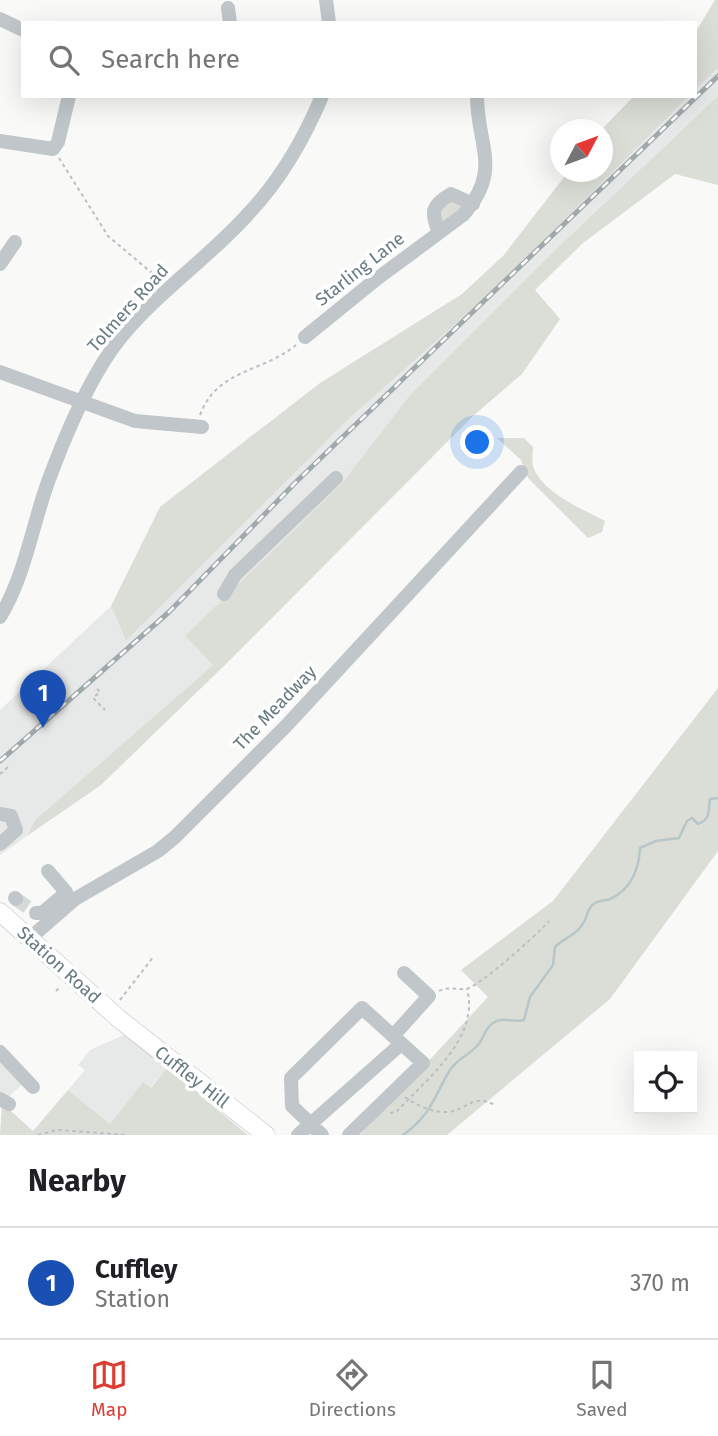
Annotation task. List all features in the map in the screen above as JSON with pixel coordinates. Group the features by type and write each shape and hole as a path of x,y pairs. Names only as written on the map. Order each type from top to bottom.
{"main road":[{"name":"Station Road","path":"0,912 114,1015"},
{"name":"Cuffley Hill","path":"114,1015 266,1135"}],"street":[{"path":"326,0 329,21"},
{"path":"0,19 21,29"},
{"path":"0,141 53,149 58,142 69,98"},
{"name":"Tolmers Road","path":"0,617 16,583 48,481 81,403 106,358 169,289 249,214 286,167 321,98"},
{"name":"Starling Lane","path":"305,337 473,204 483,187 487,158 478,122 477,98"},
{"path":"439,232 432,215 435,205 451,194 473,204"},
{"path":"0,264 15,242"},
{"path":"0,372 135,421 202,427"},
{"name":"The Meadway","path":"29,939 64,901 175,837 286,726 521,472"},
{"path":"224,594 236,575 336,478"},
{"path":"0,814 11,816 16,830 0,844"},
{"path":"36,913 64,901 66,892 48,871"},
{"path":"298,1135 397,1040 429,996 404,973"},
{"path":"322,1135 292,1106 291,1077 362,1009 423,1063 348,1135"},
{"path":"0,1052 33,1087"}],"path":[{"path":"53,149 108,236 169,289"},
{"path":"202,427 200,413 225,380 272,363 305,337"},
{"path":"97,689 100,692 93,698 105,709"},
{"path":"0,774 8,767"},
{"path":"429,996 445,988 467,989 516,954 549,922"},
{"path":"114,1015 154,956"},
{"path":"376,1108 388,1113 396,1112 460,1039 471,1004 467,989"},
{"path":"396,1089 408,1099 435,1111 449,1112 484,1099 495,1105"},
{"path":"38,1135 57,1129 128,1135"}],"shaded area":[{"path":"715,0 718,0 718,68 697,88 697,30"},
{"path":"718,68 718,96 555,250 410,395 342,483 185,636 213,665 35,820 27,836 0,855 0,710 111,606 126,641 351,417 496,288 603,182 613,182 613,172 687,98 697,98 697,88"},
{"path":"718,96 718,185 675,174 583,243 535,290 560,319 522,374 473,416 228,662 101,785 27,836 35,820 213,665 185,636 342,483 410,395 555,250"},
{"path":"632,98 687,98 613,172 612,119"},
{"path":"560,182 603,182 496,288 351,417 126,641 111,606 160,507 320,383 462,294 503,256"},
{"path":"457,199 463,209 444,223 437,208"},
{"path":"497,438 524,438 533,447 533,467 539,478 565,500 605,521 602,532 588,538 528,478 521,460"},
{"path":"718,688 718,851 610,999 447,1135 360,1135 488,997 461,970 553,901"},
{"path":"126,1034 167,1068 150,1088 143,1082 110,1124 68,1090 85,1070 78,1065 90,1050"},
{"path":"0,1047 29,1078 0,1105"},
{"path":"167,1068 248,1135 0,1135 2,1103 33,1131 68,1090 110,1124 143,1082 151,1088"}],"waterway":[{"path":"403,1135 426,1113 450,1070 478,1045 490,1025 501,1020 524,1020 530,997 553,965 555,947 581,926 592,905 610,899 623,890 636,871 640,848 656,841 679,838 687,821 692,818 698,824 705,820 710,799 718,798"}],"tunnel":[{"path":"16,899 36,913"}],"railway":[{"path":"697,96 718,76"},
{"path":"0,761 169,612 298,480 695,98"}],"place":[{"name":"Cuffley","path":"43,728"}]}
